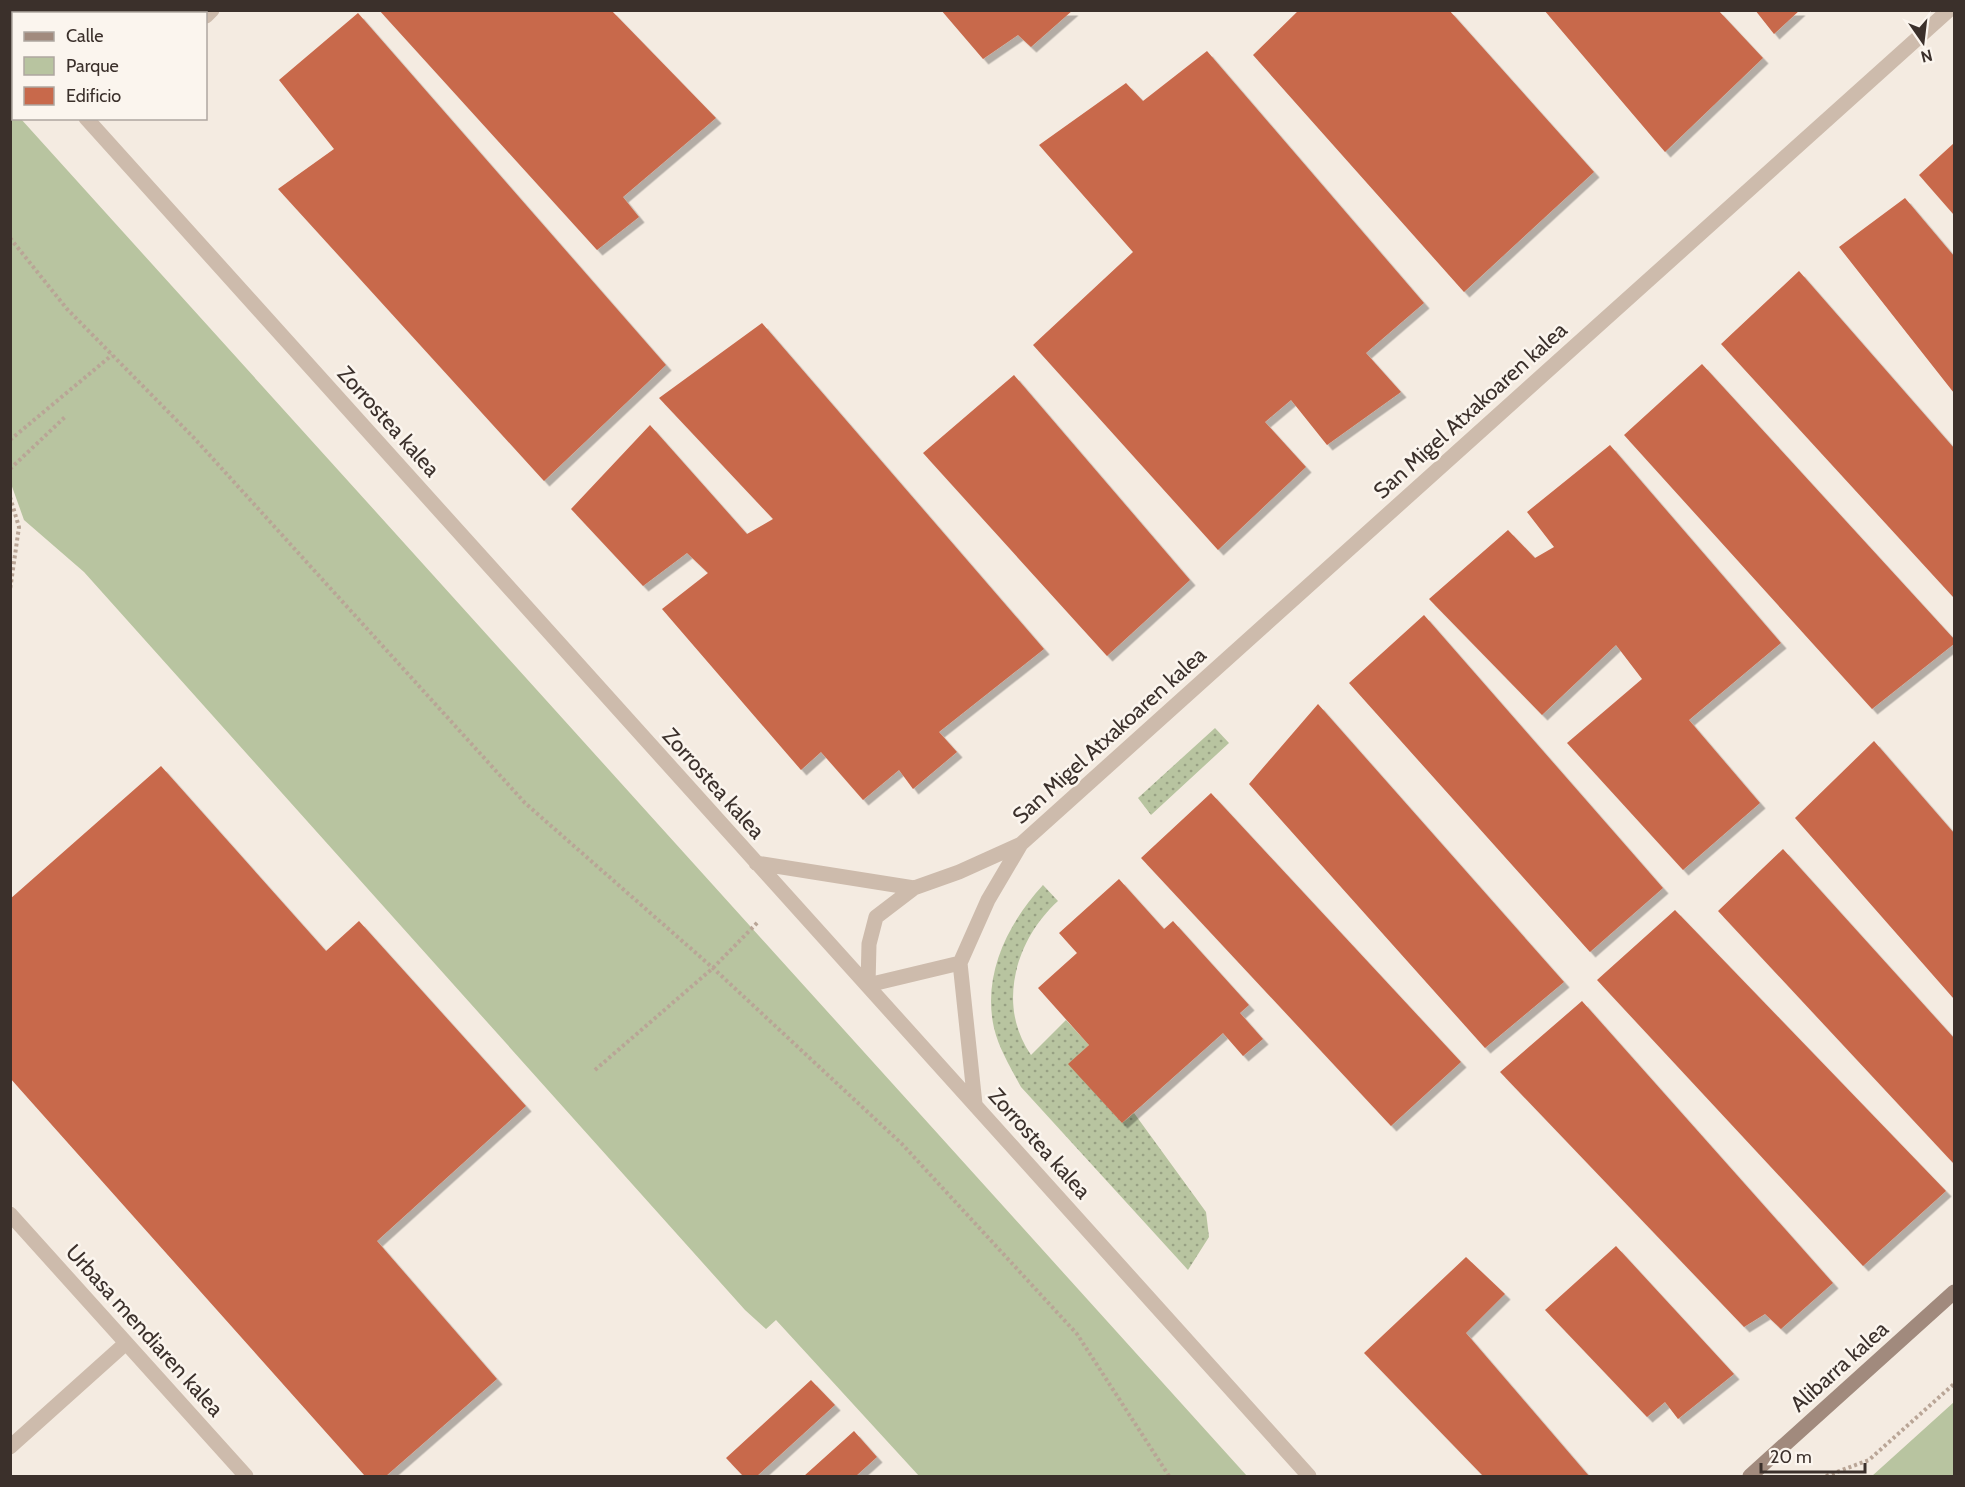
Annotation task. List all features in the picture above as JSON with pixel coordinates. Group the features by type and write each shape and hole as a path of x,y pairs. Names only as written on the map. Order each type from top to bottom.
{"street":[{"name":"San Migel Atxakoaren kalea","path":"960,963 988,900 1021,844 1949,10"},
{"name":"Zorrostea kalea","path":"90,120 1309,1476"},
{"name":"San Migel Atxakoaren kalea","path":"868,985 869,944 876,916 914,888 959,872 1021,844"},
{"name":"San Migel Atxakoaren kalea","path":"756,863 914,888"},
{"path":"868,985 960,963 975,1104"},
{"name":"Urbasa mendiaren kalea","path":"10,1214 246,1476"},
{"name":"Alibarra kalea","path":"1751,1476 1954,1292"},
{"path":"10,1447 126,1343"}],"path":[{"path":"10,238 67,309 195,439 525,803 713,968 902,1144 1077,1334 1169,1476"},
{"path":"10,440 112,354"},
{"path":"10,469 65,417"},
{"path":"10,497 19,527 10,590"},
{"path":"595,1070 713,968 758,922"},
{"path":"1826,1476 1869,1460 1954,1384"}],"green space":[{"path":"11,107 12,120 22,120 1247,1476 919,1476 776,1320 766,1329 745,1310 84,572 24,520 10,481"},
{"path":"1215,728 1229,743 1151,815 1138,798"},
{"path":"1043,885 1058,901 1043,916 1031,934 1016,973 1013,994 1020,1036 1031,1055 1066,1020 1089,1045 1069,1064 1122,1123 1134,1113 1206,1212 1209,1237 1188,1270 1021,1087 999,1043 991,1008 995,969 1009,933 1030,900"},
{"path":"1954,1402 1954,1476 1872,1476"}],"building":[{"path":"379,10 611,10 716,118 623,197 639,217 597,250"},
{"path":"941,10 1073,10 1031,47 1018,35 983,59"},
{"path":"1299,10 1449,10 1594,172 1464,292 1253,55"},
{"path":"1544,10 1718,10 1763,58 1665,152"},
{"path":"1755,10 1800,10 1774,34"},
{"path":"358,13 666,365 544,481 278,189 334,149 279,80"},
{"path":"1207,51 1424,303 1366,353 1401,392 1327,445 1291,400 1265,422 1306,467 1218,550 1033,345 1133,252 1039,145 1126,83 1143,101"},
{"path":"1954,143 1954,215 1919,175"},
{"path":"1905,198 1954,256 1954,393 1839,247"},
{"path":"1799,271 1954,448 1954,598 1721,344"},
{"path":"762,323 1044,649 939,732 957,752 913,789 899,770 863,800 821,752 801,770 662,609 708,573 687,553 643,586 571,509 650,425 747,534 773,519 659,398"},
{"path":"1702,364 1954,639 1954,644 1872,709 1624,435"},
{"path":"1014,375 1190,580 1107,656 923,453"},
{"path":"1610,445 1781,643 1689,720 1760,803 1683,870 1567,743 1642,679 1616,645 1542,715 1429,599 1508,530 1535,558 1554,547 1527,512"},
{"path":"1424,615 1663,888 1590,952 1349,683"},
{"path":"1318,704 1564,982 1485,1048 1249,784"},
{"path":"1874,741 1954,833 1954,999 1795,818"},
{"path":"161,766 326,951 359,921 526,1106 377,1241 497,1379 386,1476 365,1476 10,1078 10,899"},
{"path":"1211,793 1461,1062 1391,1126 1141,858"},
{"path":"1783,849 1954,1038 1954,1164 1718,911"},
{"path":"1119,879 1164,929 1173,921 1249,1005 1240,1013 1263,1039 1243,1056 1223,1033 1122,1123 1068,1064 1089,1045 1038,988 1077,953 1059,933"},
{"path":"1675,910 1946,1191 1863,1266 1597,980"},
{"path":"1582,1001 1833,1283 1781,1329 1765,1314 1744,1327 1500,1072"},
{"path":"1616,1246 1734,1374 1678,1419 1665,1402 1647,1417 1545,1310"},
{"path":"1466,1257 1505,1294 1466,1333 1589,1476 1483,1476 1364,1353"},
{"path":"811,1380 835,1405 757,1476 743,1476 726,1458"},
{"path":"854,1431 877,1457 856,1476 804,1476"}]}
